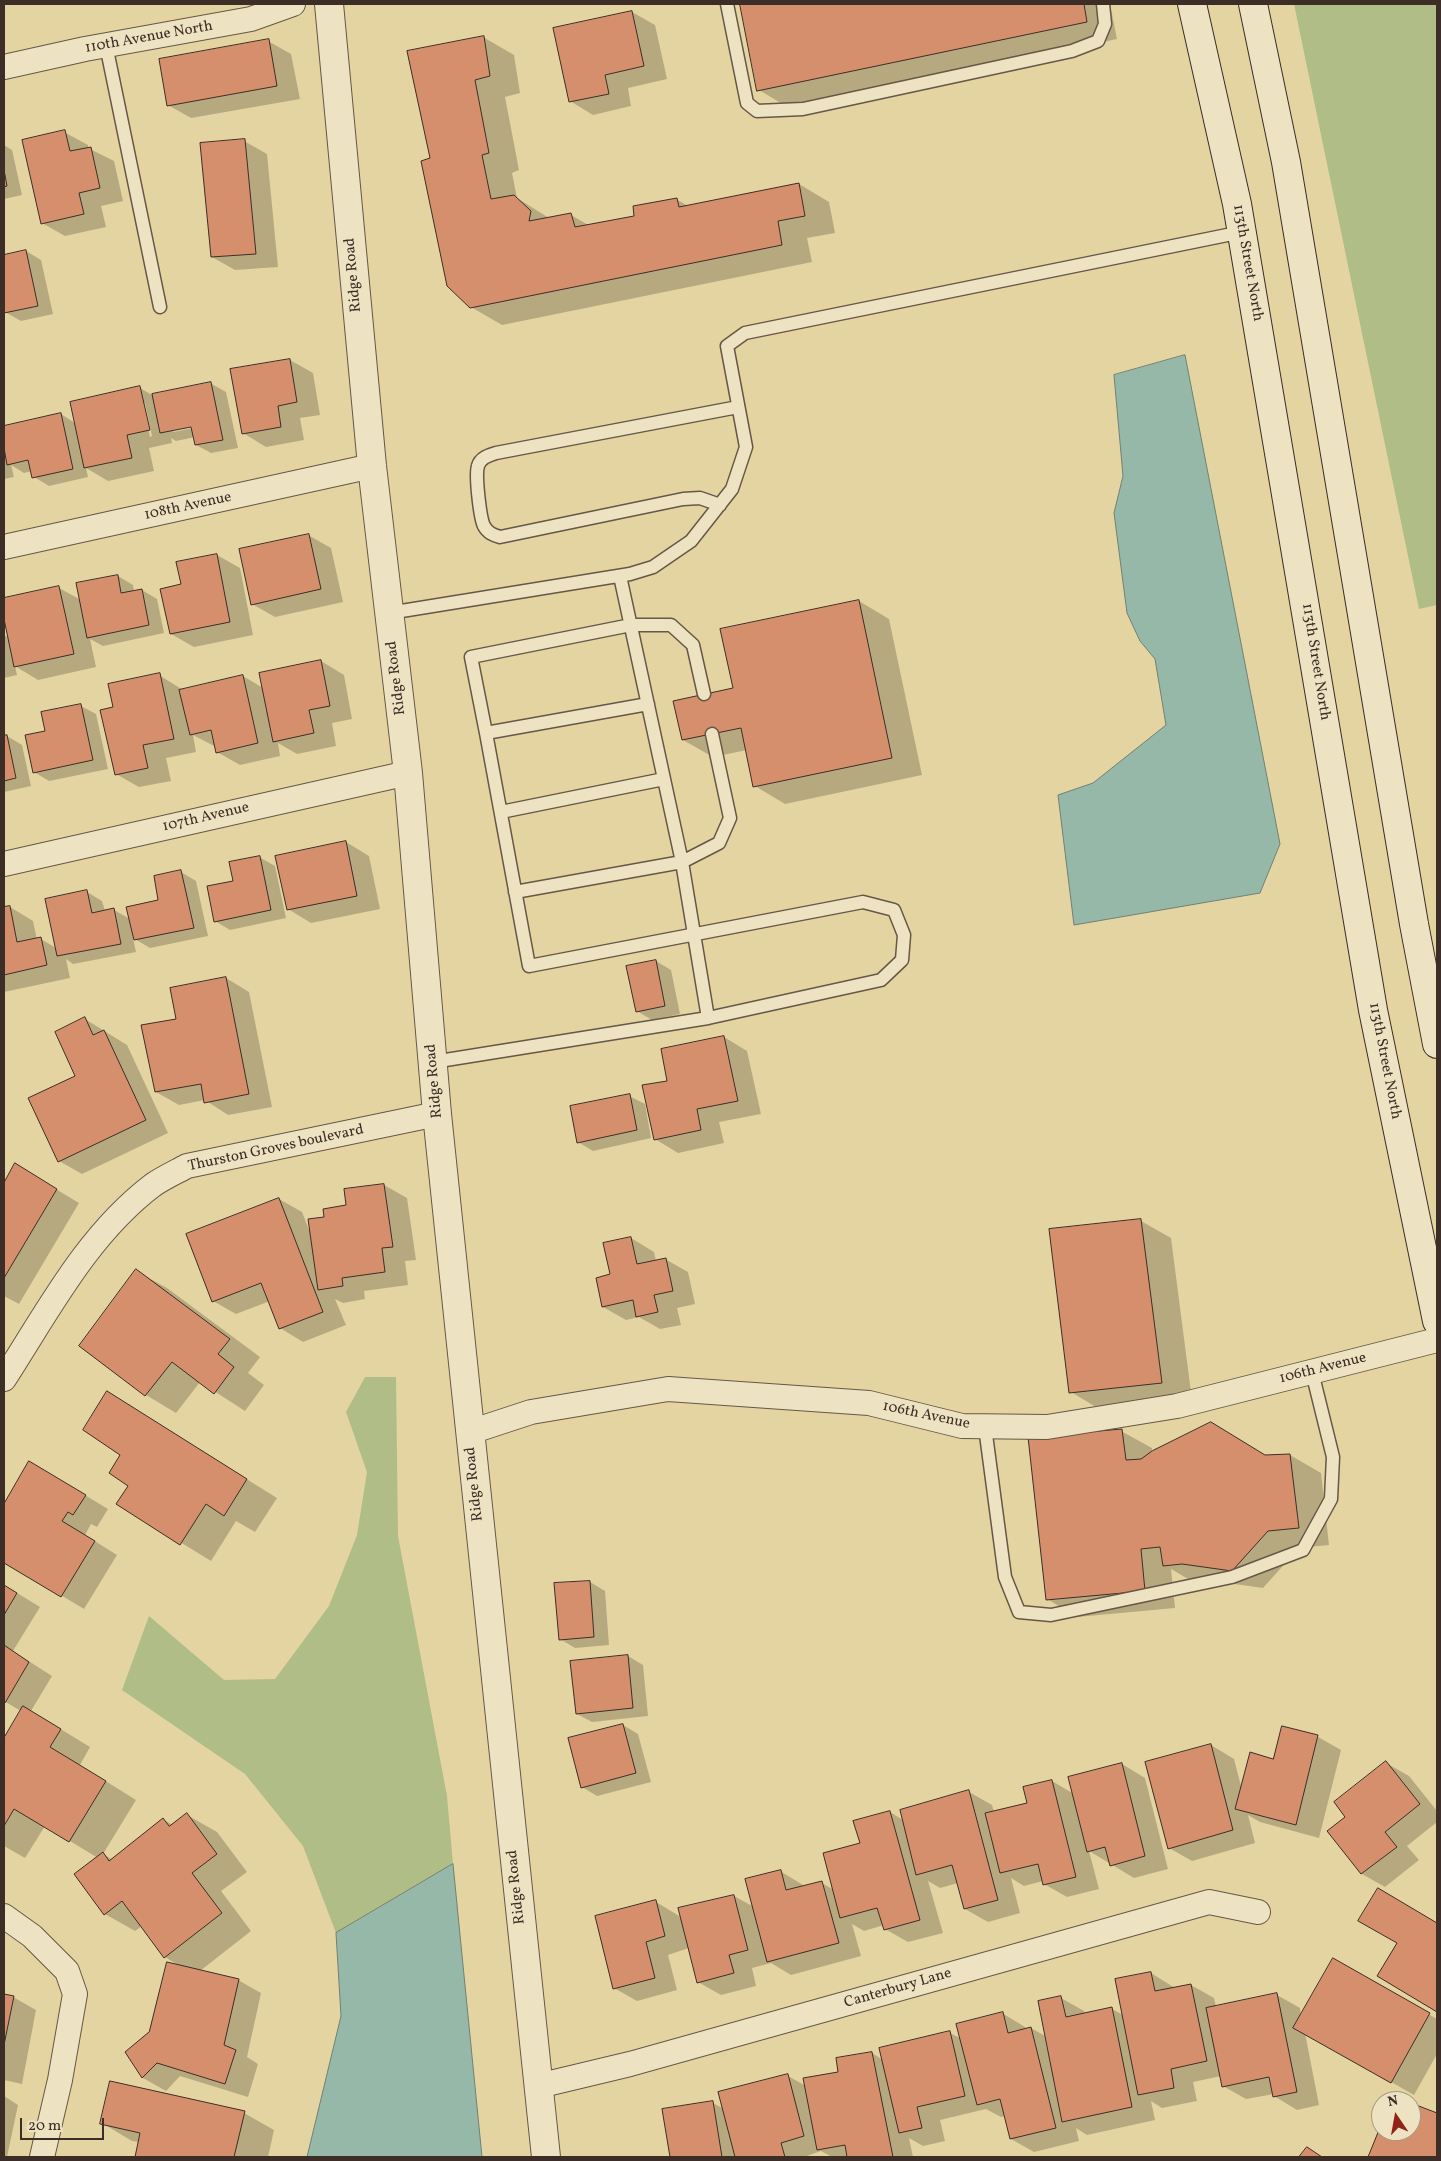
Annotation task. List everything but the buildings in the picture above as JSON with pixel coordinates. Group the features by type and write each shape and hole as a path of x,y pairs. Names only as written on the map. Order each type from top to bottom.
{"main road":[{"name":"Ridge Road","path":"329,4 372,466 408,773 438,1114 546,2157"},
{"name":"113th Street North","path":"1192,4 1242,232 1373,1010 1437,1321"},
{"path":"1253,4 1287,172 1414,924 1437,1044"}],"street":[{"name":"110th Avenue North","path":"4,67 106,45 251,19 293,4"},
{"name":"108th Avenue","path":"4,547 372,466"},
{"name":"107th Avenue","path":"4,864 408,773"},
{"name":"Thurston Groves boulevard","path":"5,1373 88,1250 123,1211 154,1184 187,1166 438,1114"},
{"name":"106th Avenue","path":"470,1432 530,1412 668,1389 868,1403 962,1426 1047,1427 1178,1406 1437,1340"},
{"name":"Canterbury Lane","path":"538,2086 630,2064 1209,1902 1258,1912"},
{"path":"4,1916 32,1936 67,1971 75,1994 60,2080 42,2157"}],"lane":[{"path":"726,4 747,103 757,111 803,109 1072,51 1098,42 1105,24 1103,4"},
{"path":"106,45 160,307"},
{"path":"389,613 620,576 652,567 691,541 732,489 746,447 727,346 745,333 1242,232"},
{"path":"720,505 700,498 682,498 500,537 490,534 483,525 477,476 478,465 485,456 496,453 738,407"},
{"path":"620,576 682,862 708,1018"},
{"path":"433,1062 708,1018 881,980 902,960 904,935 894,910 863,902 529,966 471,657 631,625 671,625 693,645 704,694"},
{"path":"486,733 648,704"},
{"path":"515,892 682,862 719,844 730,818 712,734"},
{"path":"501,812 664,779"},
{"path":"985,1427 1005,1577 1018,1612 1051,1615 1232,1577 1303,1550 1332,1499 1333,1456 1312,1372"}],"green space":[{"path":"1294,4 1437,4 1437,605 1419,609"},
{"path":"365,1377 396,1377 398,1536 447,1796 453,1864 336,1933 303,1846 245,1774 122,1690 149,1616 224,1680 275,1679 329,1606 357,1535 367,1472 346,1412"}],"shaded area":[{"path":"1185,355 1280,844 1260,893 1074,925 1058,795 1093,783 1166,725 1155,659 1140,641 1127,613 1114,513 1123,476 1114,375"},
{"path":"453,1864 482,2157 307,2157 341,2016 336,1933"}]}
